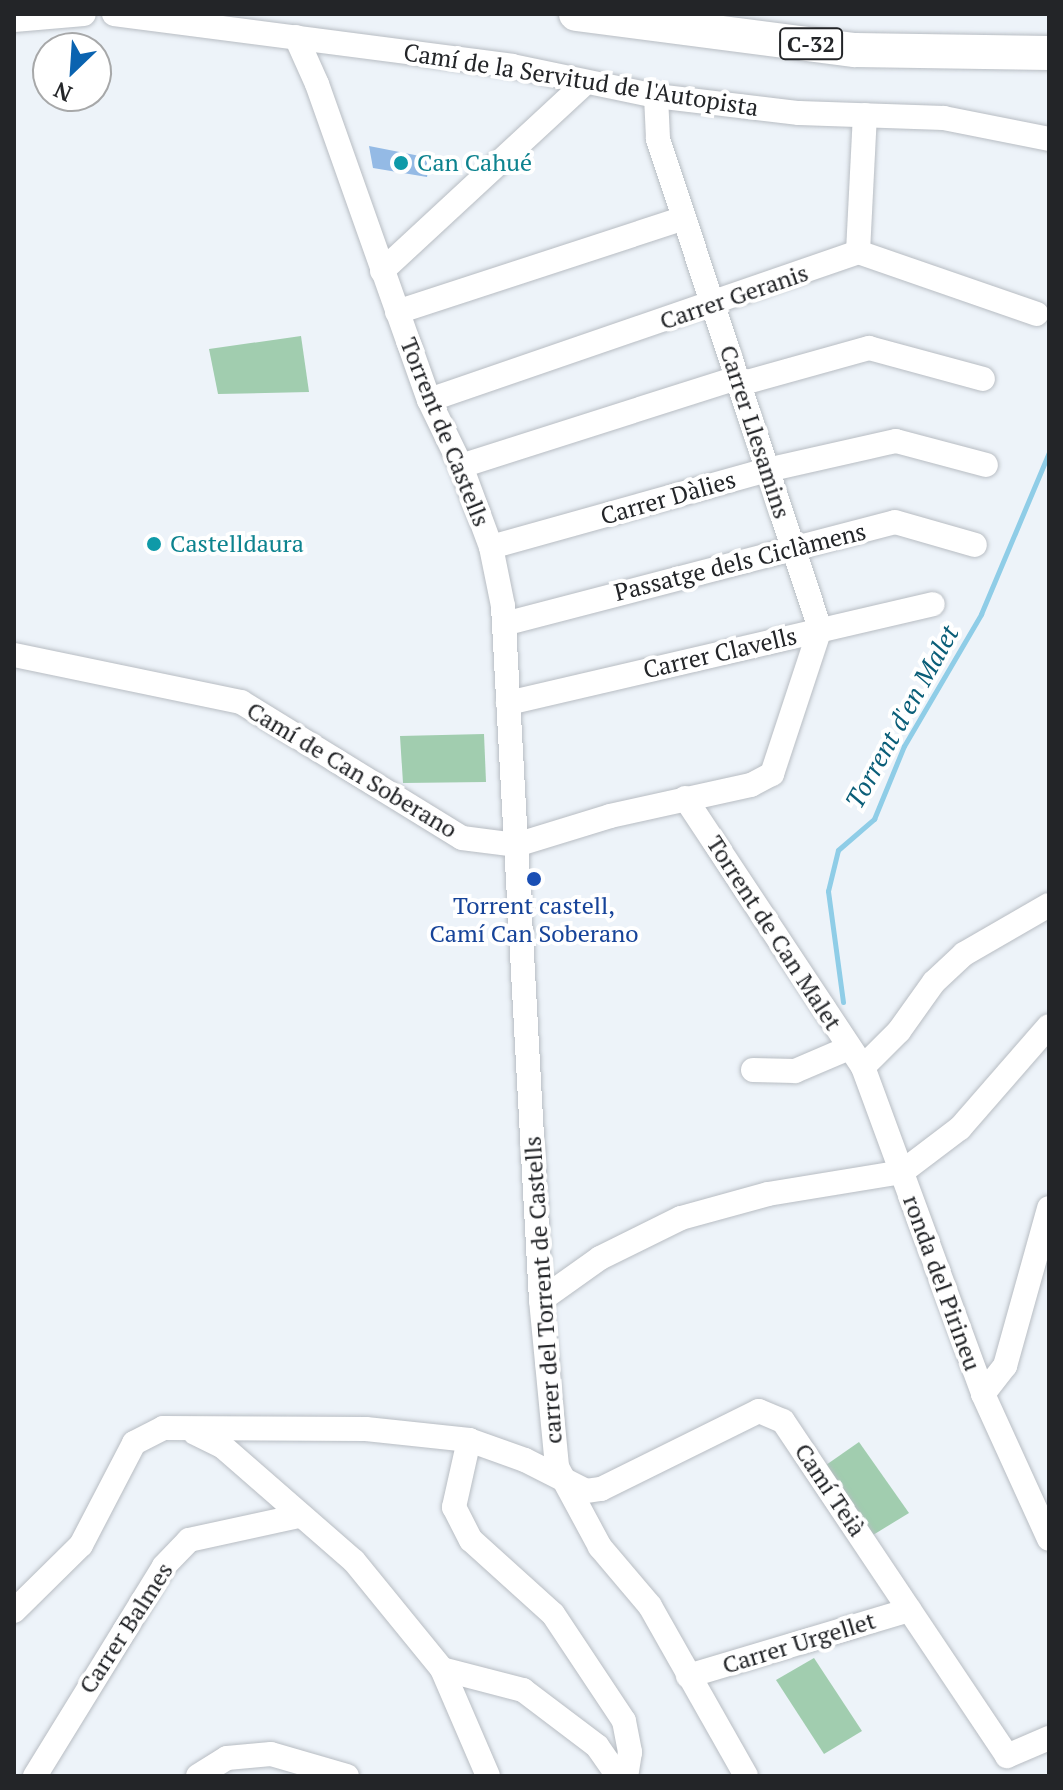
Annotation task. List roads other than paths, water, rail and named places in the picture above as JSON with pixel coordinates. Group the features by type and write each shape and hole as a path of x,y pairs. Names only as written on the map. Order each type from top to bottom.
{"highway":[{"name":"C-32","path":"576,14 855,50 1049,53"}],"street":[{"path":"14,20 84,14"},
{"name":"Camí de la Servitud de l'Autopista","path":"114,14 512,66 656,96 865,115 944,118 1049,139"},
{"name":"Torrent de Castells","path":"296,37 429,400 461,466 491,547 504,624 516,845"},
{"path":"382,271 586,82"},
{"name":"Carrer Llesamins","path":"656,96 658,139 820,629"},
{"path":"865,115 858,252 1037,314"},
{"path":"397,312 684,218"},
{"name":"Carrer Geranis","path":"429,400 713,305 858,252"},
{"path":"461,466 737,378 747,382 869,348 983,379"},
{"name":"Carrer Dàlies","path":"491,547 767,470 896,441 986,465"},
{"name":"Passatge dels Ciclàmens","path":"504,624 792,545 800,548 895,522 975,545"},
{"name":"Carrer Clavells","path":"508,703 933,604"},
{"name":"Camí de Can Soberano","path":"14,655 241,702 462,838 516,845 685,798 751,785 772,774 820,629"},
{"name":"Torrent de Can Malet","path":"685,798 856,1058"},
{"name":"carrer del Torrent de Castells","path":"516,845 551,1444 568,1486 600,1547 650,1606 746,1776"},
{"path":"753,1070 795,1071 856,1058 899,1031 934,982 964,954 1049,905"},
{"name":"ronda del Pirineu","path":"902,1172 960,1128 1049,1026"},
{"name":"ronda del Pirineu","path":"856,1058 902,1172 983,1394 1049,1539"},
{"path":"541,1300 600,1258 681,1218 768,1194 902,1172"},
{"name":"ronda del Pirineu","path":"983,1394 1005,1366 1049,1208"},
{"name":"Camí Teià","path":"568,1486 601,1489 759,1411 783,1421 909,1610 1006,1766"},
{"path":"14,1611 81,1545 134,1443 163,1428 366,1429 469,1440 525,1460 568,1486"},
{"path":"187,1429 222,1446 354,1561 442,1669 488,1776"},
{"path":"469,1440 454,1507 471,1540 553,1614 624,1721 630,1752 626,1776"},
{"name":"Carrer Balmes","path":"35,1776 164,1566 189,1540 299,1516"},
{"name":"Carrer Urgellet","path":"688,1676 909,1610"},
{"path":"442,1669 523,1690 597,1746 618,1776"},
{"path":"1006,1766 1049,1738"},
{"path":"198,1776 227,1758 271,1754 347,1776"}],"waterway":[{"name":"Torrent d'en Malet","path":"843,1002 828,891 838,850 874,819 904,746 981,614 1049,452"}],"place":[{"name":"Can Cahué","path":"401,163"},
{"name":"Castelldaura","path":"154,544"},
{"name":"Torrent castell, Camí Can Soberano","path":"534,879"}]}
